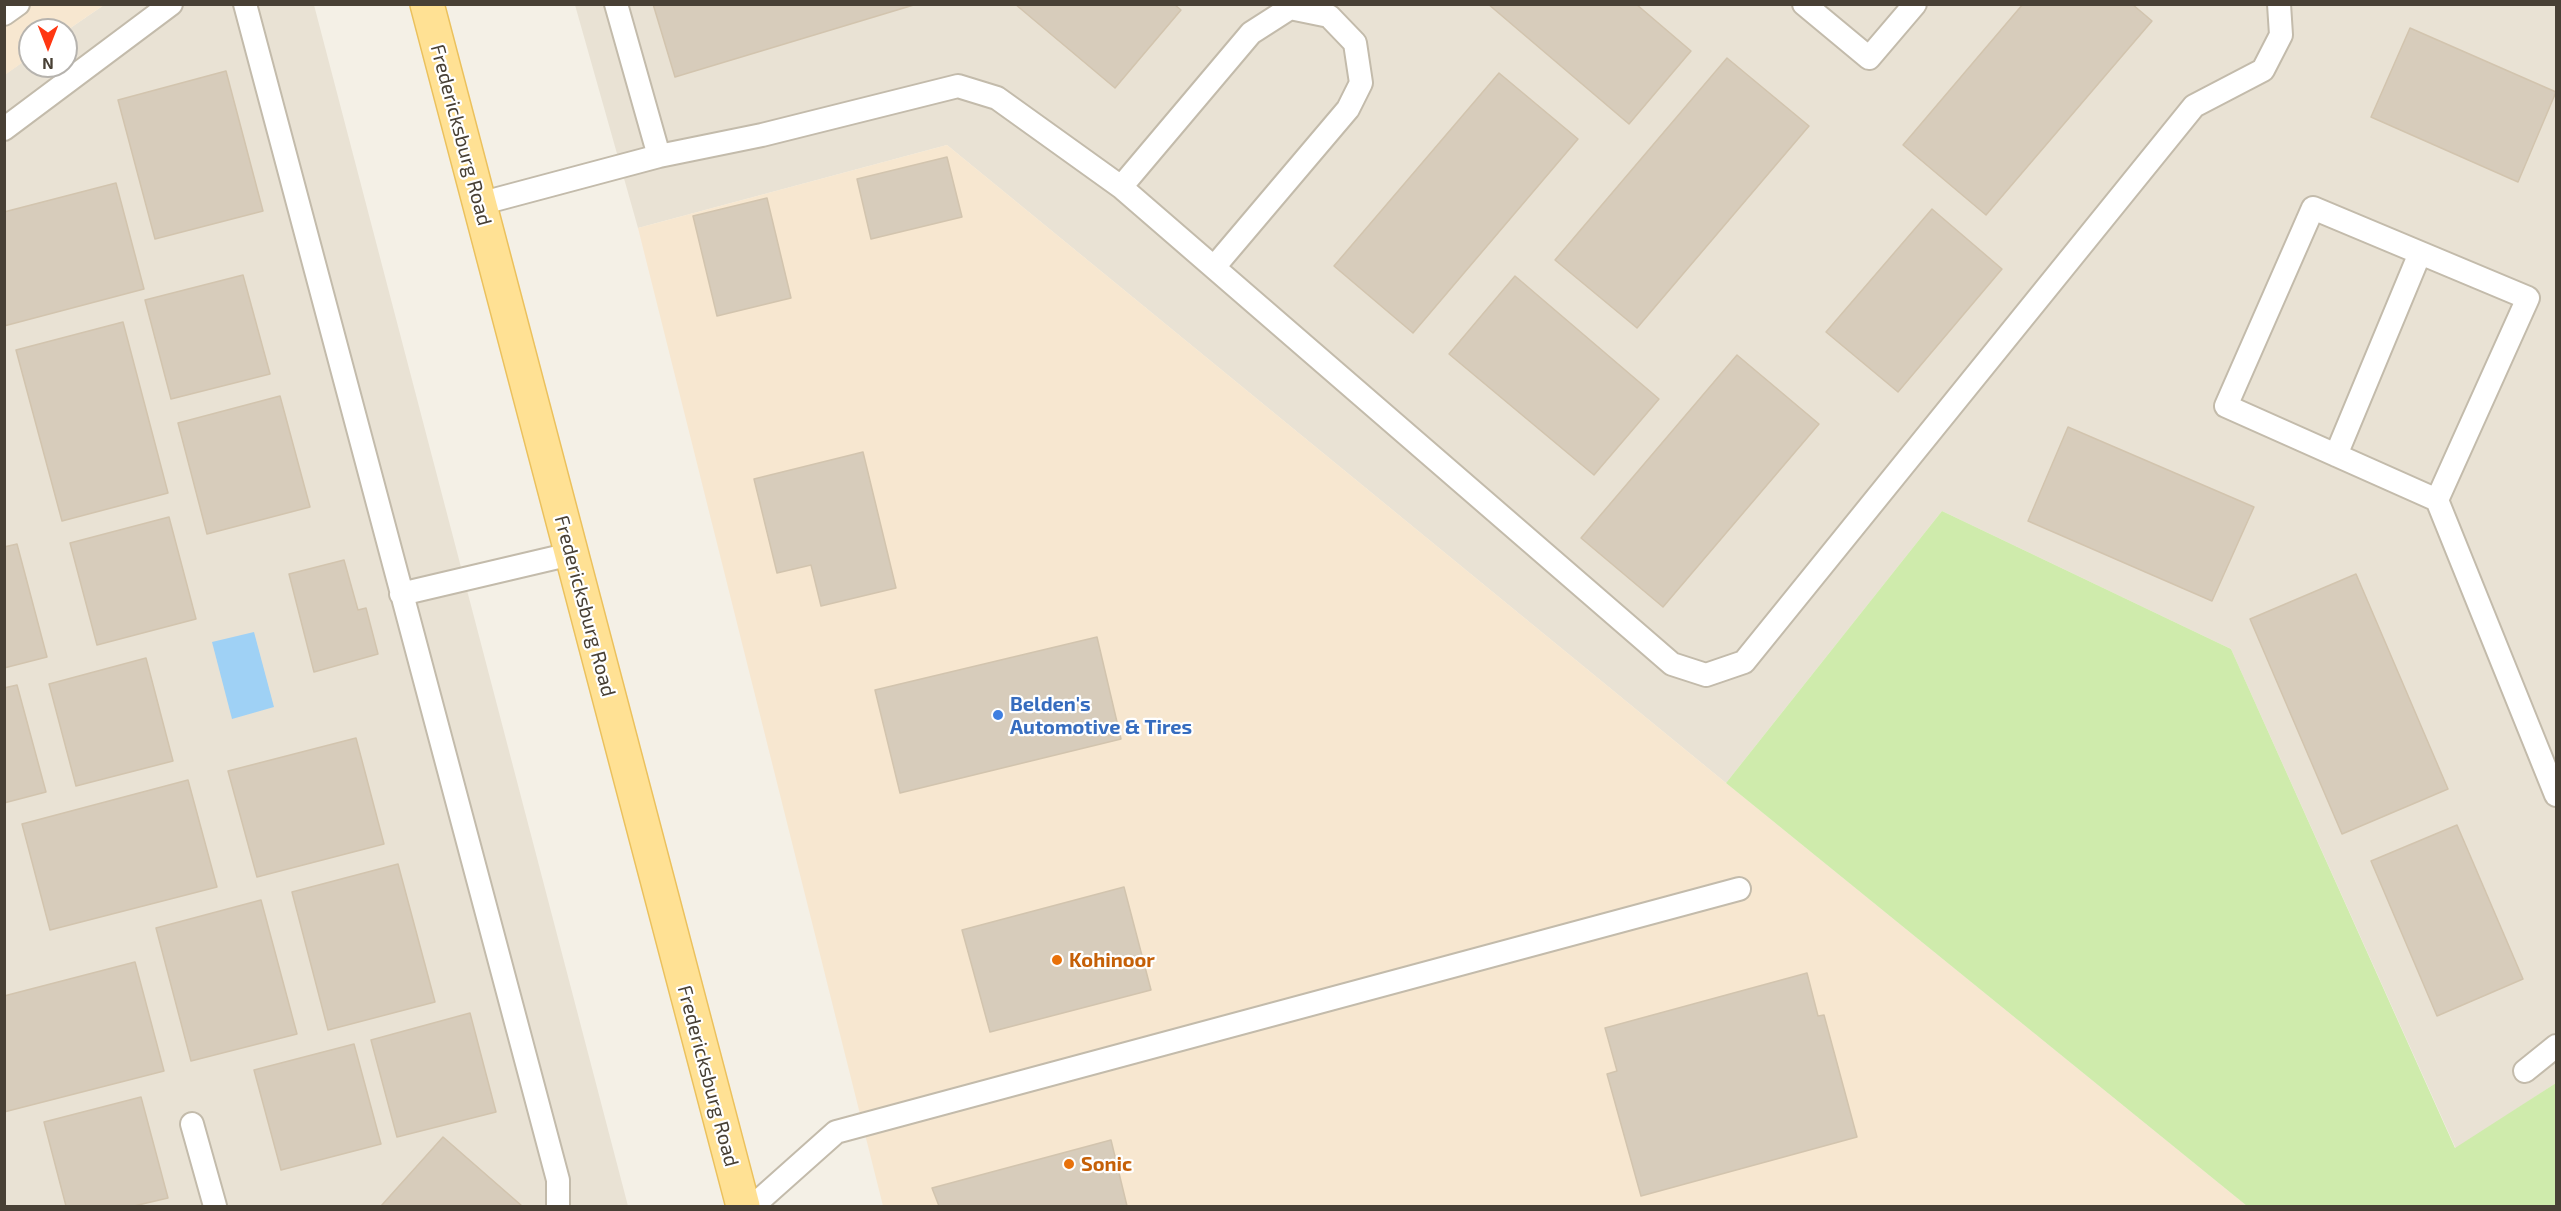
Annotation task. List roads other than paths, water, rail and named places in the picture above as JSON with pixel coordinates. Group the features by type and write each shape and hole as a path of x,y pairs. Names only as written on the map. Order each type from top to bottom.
{"main road":[{"name":"Fredericksburg Road","path":"427,4 743,1206"}],"lane":[{"path":"4,14 18,4"},
{"path":"4,129 171,4"},
{"path":"245,4 558,1180 558,1206"},
{"path":"616,4 659,156"},
{"path":"1803,4 1869,58 1915,4"},
{"path":"479,204 659,156 762,135 958,86 997,98 1121,187 1672,664 1706,675 1744,662 2194,106 2263,70 2281,35 2279,4"},
{"path":"1121,187 1251,33 1290,8 1329,16 1354,43 1361,83 1348,109 1215,266"},
{"path":"2437,500 2528,298 2313,208 2226,406 2437,500 2556,795"},
{"path":"2336,454 2420,253"},
{"path":"401,594 571,554"},
{"path":"753,1206 836,1132 1739,889"},
{"path":"2525,1071 2556,1046"},
{"path":"192,1124 215,1206"}],"water":[{"path":"254,632 274,707 232,719 212,642"}],"place":[{"name":"Belden's Automotive & Tires","path":"998,715"},
{"name":"Kohinoor","path":"1057,960"},
{"name":"Sonic","path":"1069,1164"}]}
